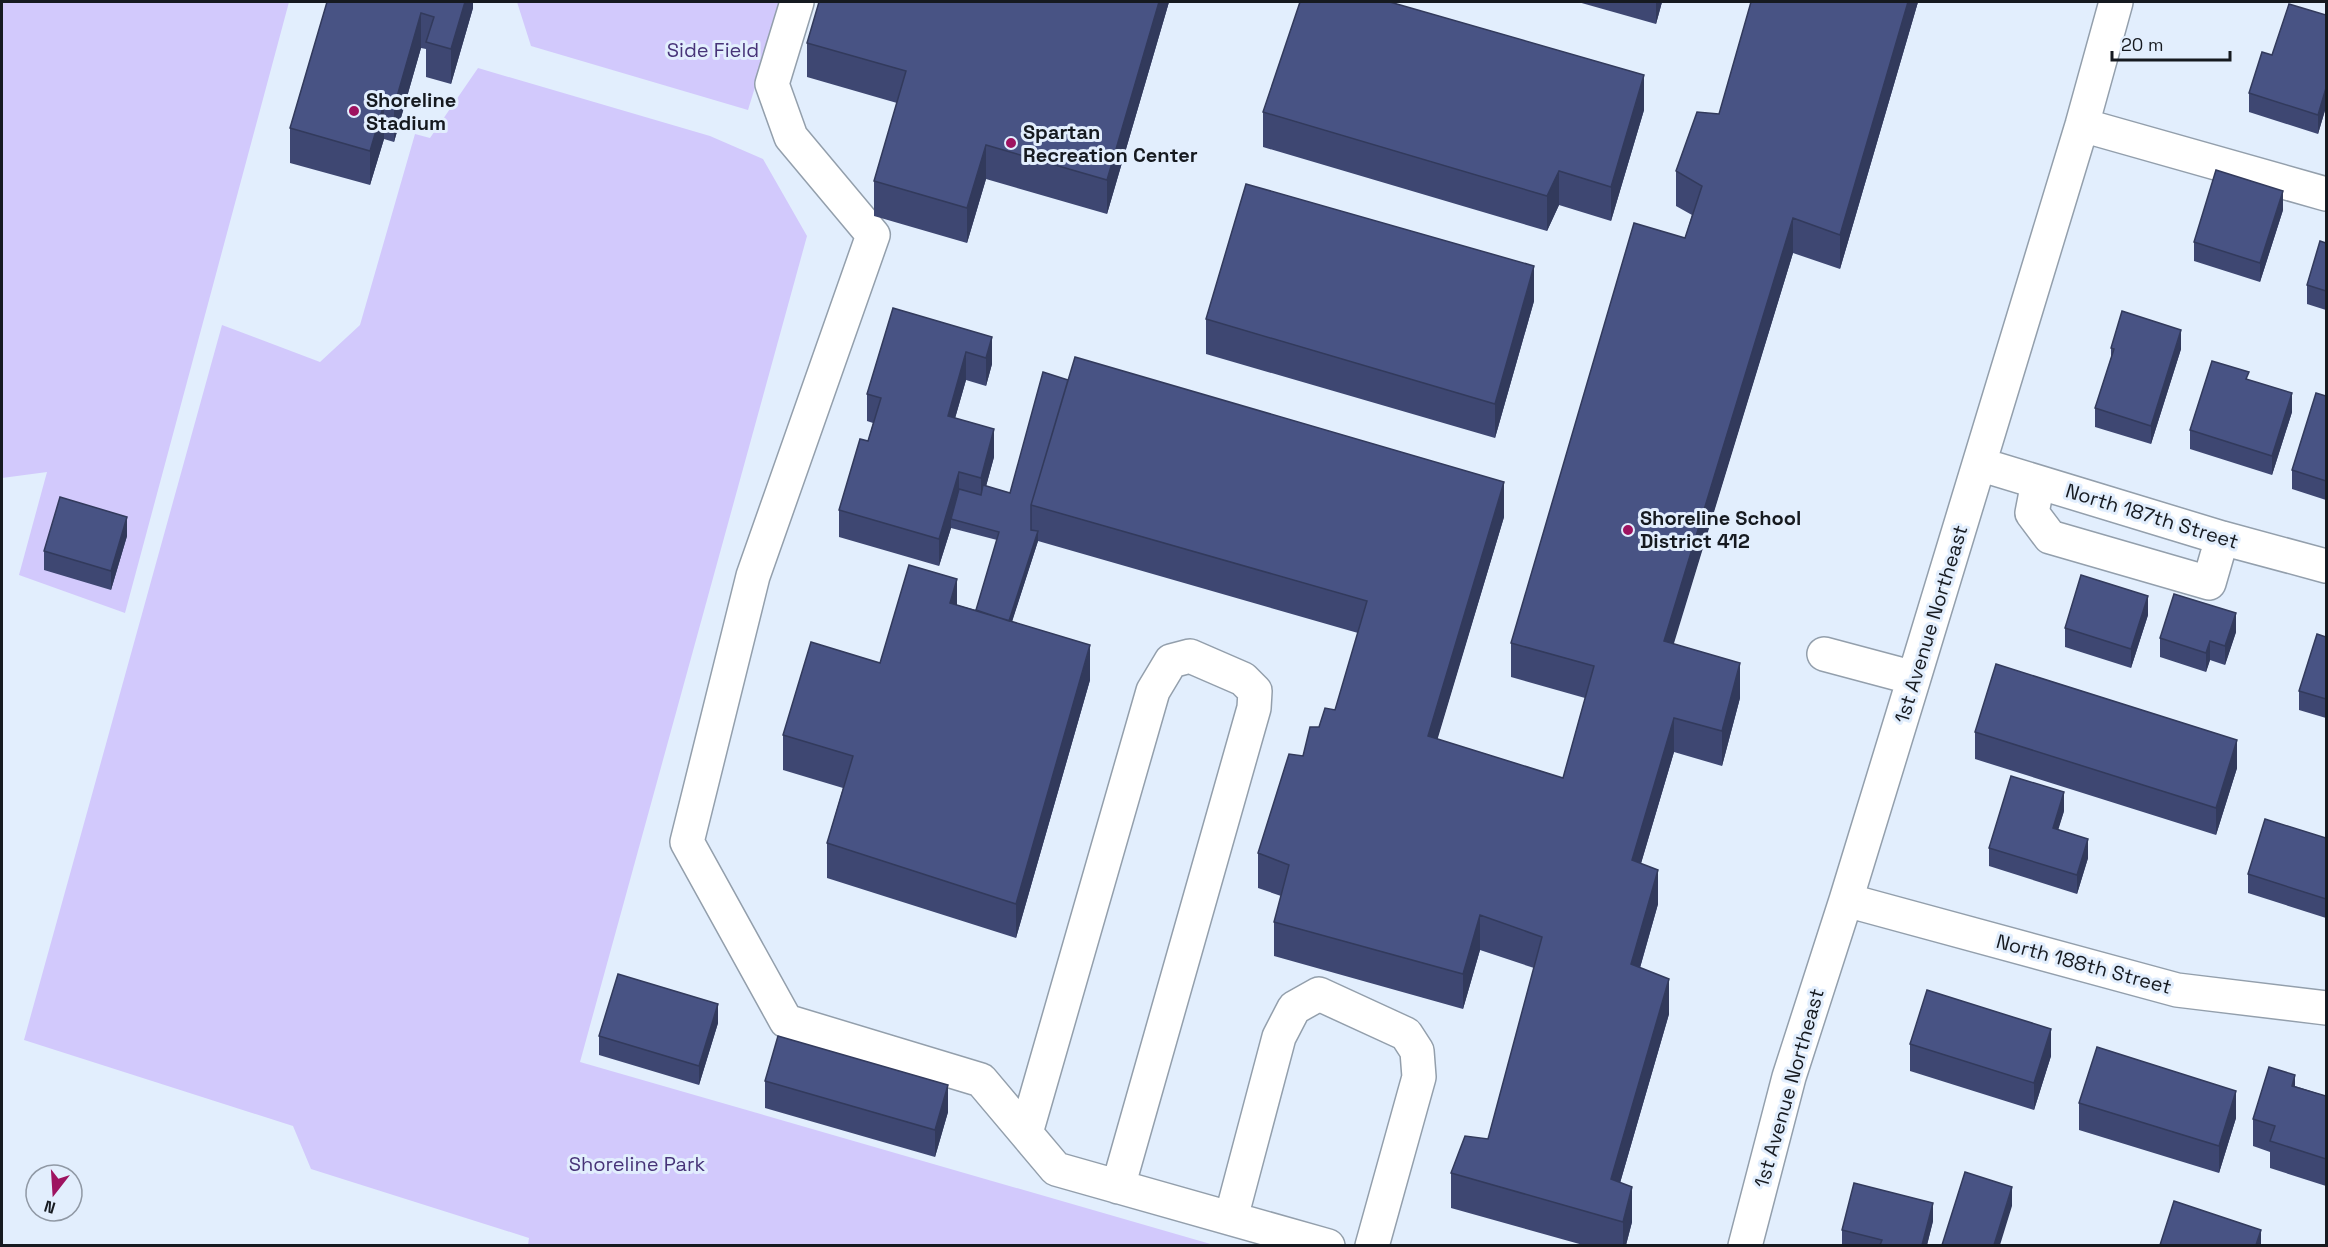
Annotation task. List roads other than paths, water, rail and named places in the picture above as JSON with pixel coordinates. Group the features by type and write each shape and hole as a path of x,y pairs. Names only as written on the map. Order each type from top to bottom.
{"street":[{"path":"797,2 772,84 791,137 873,235 753,576 687,842 786,1022 981,1080 1056,1169 1328,1245"},
{"name":"1st Avenue Northeast","path":"1744,1245 1789,1077 1914,678 2082,125 2116,2"},
{"path":"2082,125 2326,194"},
{"name":"North 187th Street","path":"1979,464 2223,538 2326,566"},
{"path":"2038,482 2032,513 2050,537 2210,583 2223,538"},
{"path":"1824,654 1914,678"},
{"path":"1026,1133 1153,691 1171,661 1190,656 1243,679 1255,691 1254,708 1118,1187"},
{"name":"North 188th Street","path":"1846,900 2177,990 2326,1008"},
{"path":"1231,1218 1279,1037 1294,1008 1319,994 1406,1034 1417,1051 1419,1077 1372,1245"}],"place":[{"name":"Shoreline Stadium","path":"354,111"},
{"name":"Spartan Recreation Center","path":"1011,143"},
{"name":"Shoreline School District 412","path":"1628,530"}],"park label":[{"name":"Side Field","path":"713,50"},
{"name":"Shoreline Park","path":"637,1164"}]}
